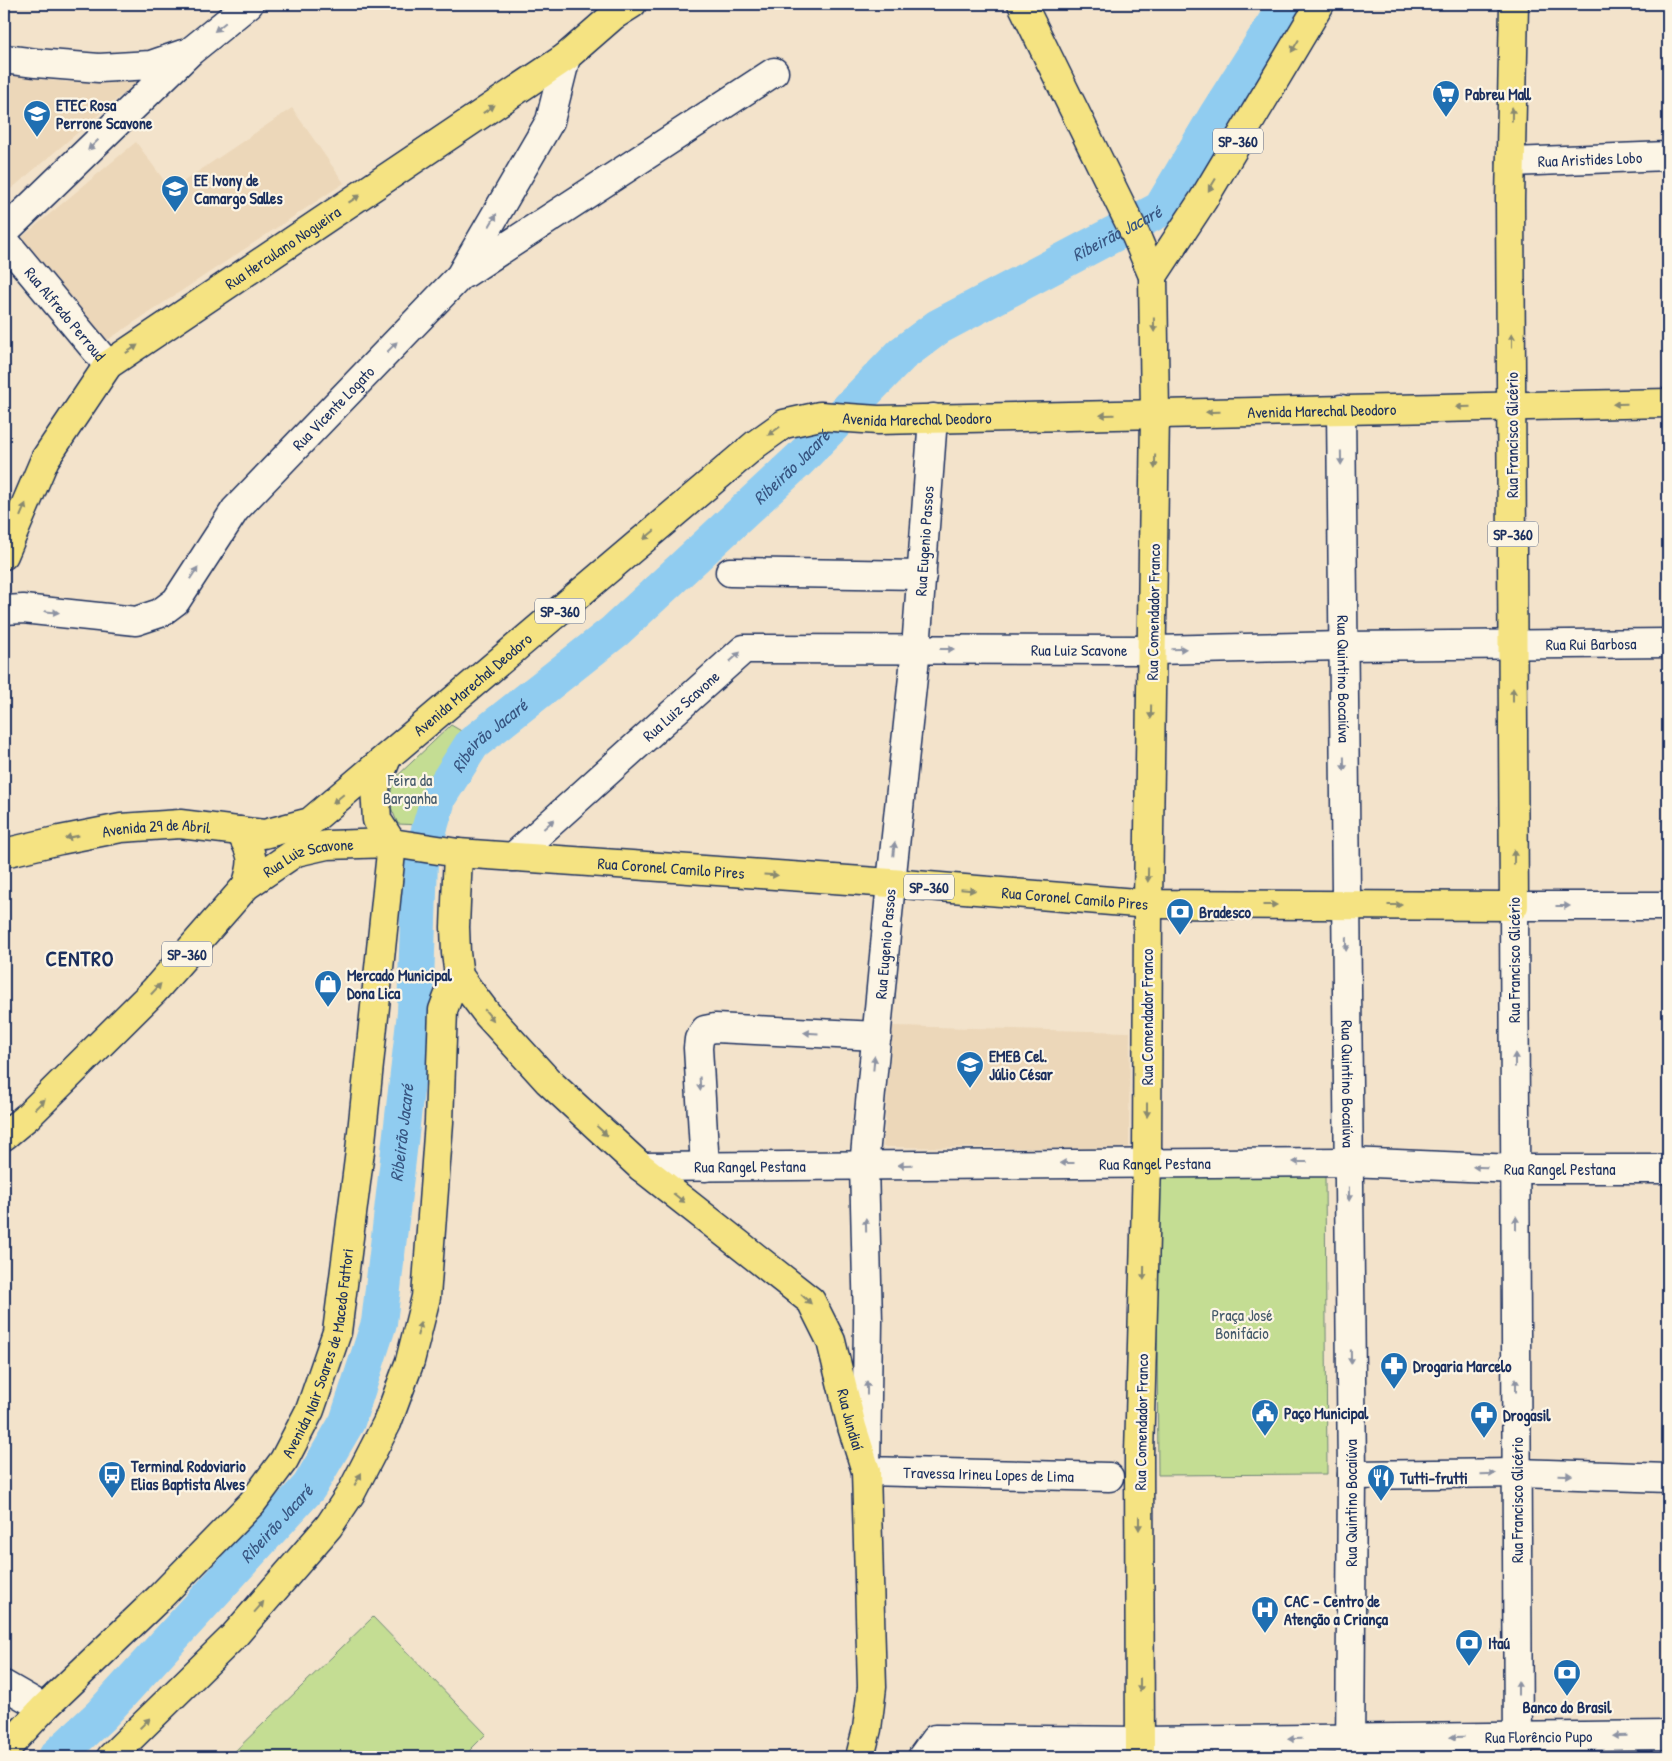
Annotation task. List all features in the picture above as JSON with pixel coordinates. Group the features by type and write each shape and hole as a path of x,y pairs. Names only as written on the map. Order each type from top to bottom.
{"main road":[{"path":"1022,4 1120,202 1153,276"},
{"name":"SP-360","path":"1153,276 1203,200 1320,4"},
{"name":"SP-360","path":"1511,162 1514,4"},
{"name":"Rua Herculano Nogueira","path":"4,554 45,459 108,365 566,57 619,8"},
{"name":"Rua Francisco Glicério","path":"1511,162 1514,906"},
{"name":"Rua Comendador Franco","path":"1140,1749 1139,1462 1147,1163 1148,904 1156,414 1153,276"},
{"name":"Avenida Marechal Deodoro","path":"310,822 756,444 784,424 820,416 878,420 1668,403"},
{"name":"SP-360","path":"387,758 375,787 377,820 398,844"},
{"name":"Avenida 29 de Abril","path":"4,854 60,840 121,828 180,824 264,834 310,822"},
{"name":"SP-360","path":"240,831 250,848 252,867 246,886"},
{"name":"Rua Luiz Scavone","path":"4,1136 28,1116 154,991 246,886 296,852 327,845 398,844 452,852 513,857"},
{"name":"Avenida Nair Soares de Macedo Fattori","path":"4,1751 44,1708 159,1598 252,1503 284,1460 310,1410 338,1332 398,844"},
{"path":"111,1757 234,1636 329,1526 351,1493 387,1423 410,1361 426,1297 440,1122 444,1010 451,989 459,976 456,953 452,852"},
{"name":"Rua Coronel Camilo Pires","path":"513,857 1148,904 1514,906"},
{"name":"Rua Jundiaí","path":"459,976 488,1014 548,1081 641,1167 811,1301 831,1342 852,1427 866,1471 872,1687 867,1729 860,1757"}],"street":[{"path":"4,232 191,51 249,4"},
{"path":"4,59 36,64 99,68 151,65 191,51"},
{"name":"Rua Vicente Logato","path":"4,610 24,609 136,622 160,613 176,601 235,510 460,276 550,121 566,57"},
{"path":"460,276 774,72"},
{"name":"Rua Aristides Lobo","path":"1511,162 1668,156"},
{"name":"Rua Alfredo Perroud","path":"4,240 108,365"},
{"name":"Rua Quintino Bocaiúva","path":"1341,410 1352,1475 1350,1748"},
{"name":"Rua Eugenio Passos","path":"866,1471 868,1321 864,1166 890,884 916,649 933,418"},
{"path":"730,572 922,575"},
{"name":"Rua Rui Barbosa","path":"1513,643 1668,643"},
{"name":"Rua Luiz Scavone","path":"513,857 744,649 1153,650 1513,643"},
{"name":"Rua Coronel Camilo Pires","path":"1514,906 1668,906"},
{"name":"Rua Francisco Glicério","path":"1514,906 1518,1747"},
{"path":"704,1167 698,1048 699,1039 705,1030 715,1028 877,1036"},
{"name":"Rua Rangel Pestana","path":"641,1167 1349,1162 1515,1168 1668,1168"},
{"name":"Travessa Irineu Lopes de Lima","path":"866,1471 1109,1477"},
{"path":"1352,1475 1516,1473 1668,1478"},
{"path":"4,1686 44,1708"},
{"name":"Rua Florêncio Pupo","path":"928,1748 1518,1747 1668,1735"}],"shaded area":[{"name":"ETEC Rosa Perrone Scavone","path":"4,75 67,82 142,78 4,195"},
{"name":"EE Ivony de Camargo Salles","path":"292,108 344,183 106,341 22,237 136,142 171,190"},
{"name":"EMEB Cel. Júlio César","path":"893,1026 1130,1032 1129,1149 883,1147"}],"green space":[{"name":"Feira da Barganha","path":"451,725 463,732 429,789 421,825 398,824 389,803 393,780"},
{"name":"Praça José Bonifácio","path":"1156,1174 1325,1174 1327,1474 1158,1475"},
{"path":"373,1617 486,1734 463,1757 229,1757"},
{"path":"1367,1748 1503,1749 1503,1757 1367,1757"}],"waterway":[{"name":"Ribeirão Jacaré","path":"56,1757 101,1715 309,1487 347,1422 379,1323 415,1013 420,861 439,796 472,744 615,631 799,460 902,354 938,327 1161,209 1216,116 1287,4"}],"place":[{"name":"Pabreu Mall","path":"1446,118"},
{"name":"ETEC Rosa Perrone Scavone","path":"37,138"},
{"name":"EE Ivony de Camargo Salles","path":"175,213"},
{"name":"Bradesco","path":"1180,936"},
{"name":"Mercado Municipal Dona Lica","path":"328,1008"},
{"name":"EMEB Cel. Júlio César","path":"970,1089"},
{"name":"Drogaria Marcelo","path":"1394,1390"},
{"name":"Paço Municipal","path":"1265,1437"},
{"name":"Drogasil","path":"1484,1439"},
{"name":"Terminal Rodoviario Elias Baptista Alves","path":"112,1499"},
{"name":"Tutti-frutti","path":"1381,1502"},
{"name":"CAC - Centro de Atenção a Criança","path":"1265,1634"},
{"name":"Itaú","path":"1469,1667"},
{"name":"Banco do Brasil","path":"1567,1697"}],"district":[{"name":"CENTRO","path":"80,958"}]}
